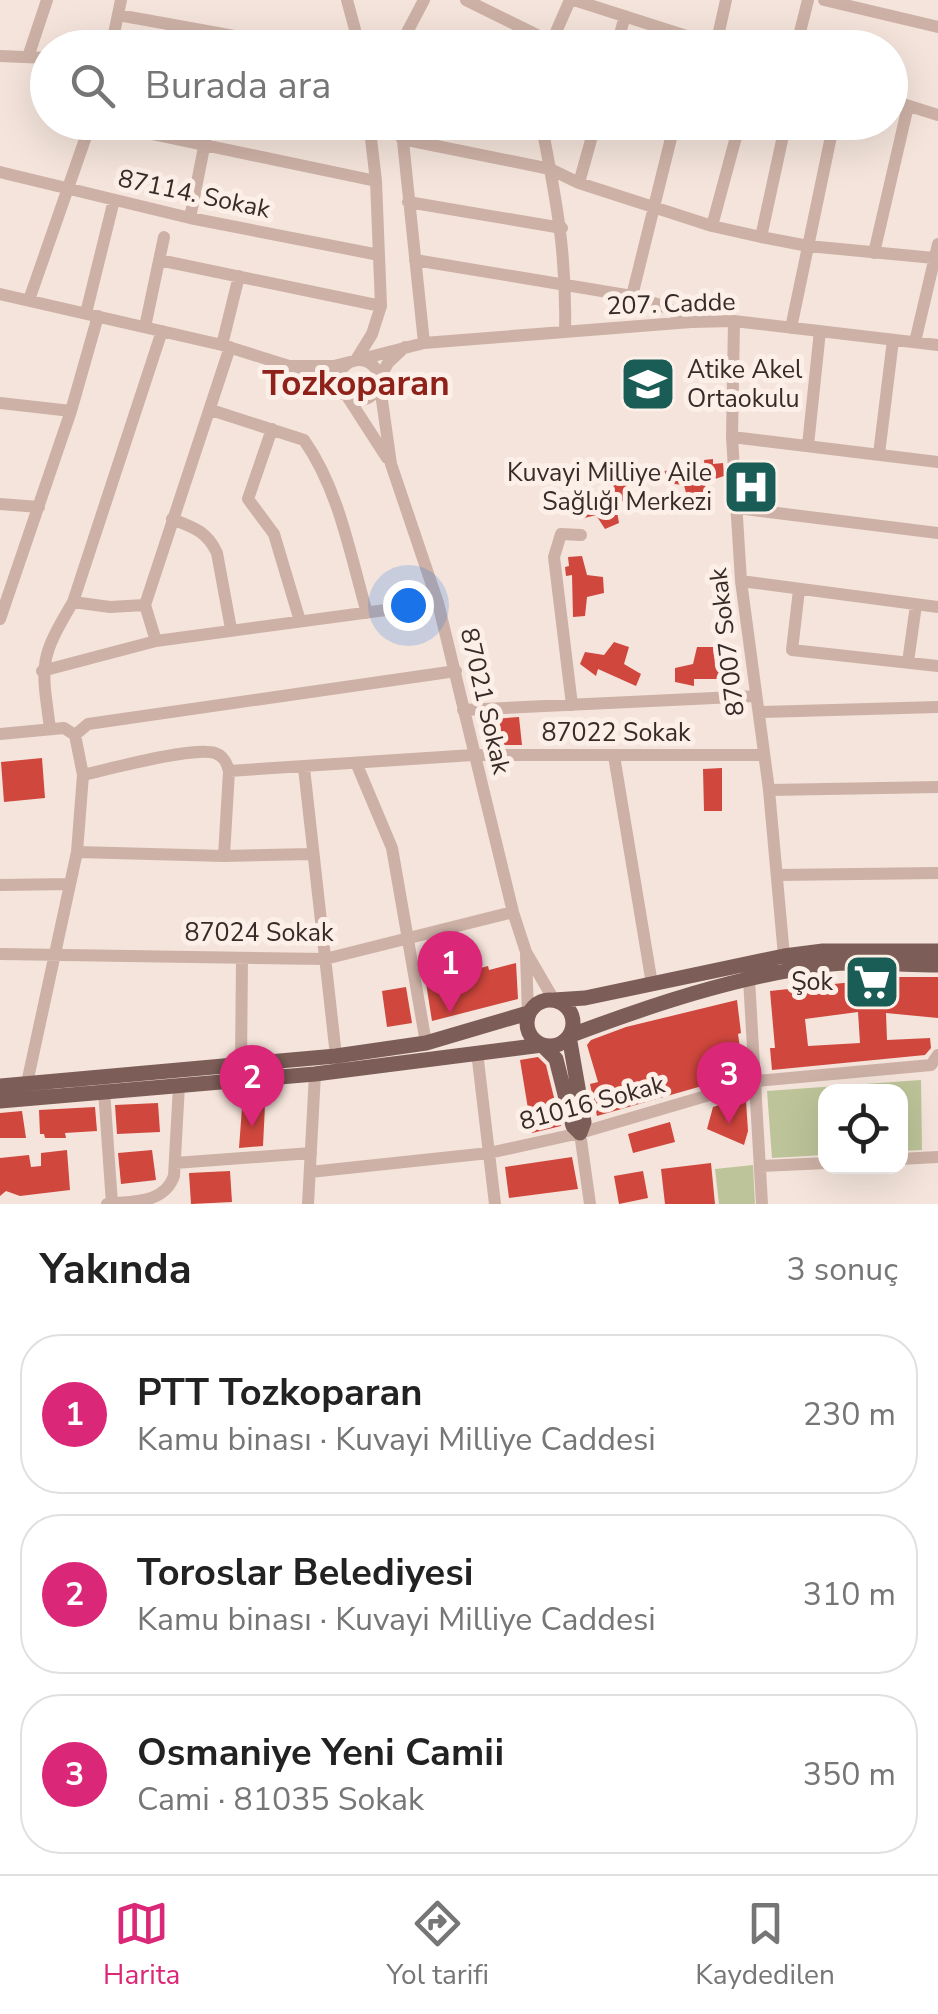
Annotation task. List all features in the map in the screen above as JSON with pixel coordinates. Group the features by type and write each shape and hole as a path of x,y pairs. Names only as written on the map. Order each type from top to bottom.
{"main road":[{"path":"0,1086 336,1056 426,1043 528,1014 539,1002 585,998 784,956 824,951 938,952"},
{"path":"0,1101 315,1074 476,1052 557,1046 569,1036 655,1004 750,979 826,964 938,965"},
{"path":"528,1014 527,1029 556,1059 573,1126 580,1133 584,1122 569,1036 571,1014 554,1000"}],"street":[{"path":"37,30 47,0"},
{"path":"115,30 121,0"},
{"path":"347,0 355,30"},
{"path":"410,30 424,0"},
{"path":"466,0 522,30"},
{"path":"557,30 572,0 662,30"},
{"path":"722,30 726,0"},
{"path":"800,30 808,0"},
{"path":"824,0 938,27"},
{"path":"118,15 202,30"},
{"path":"621,30 625,16"},
{"path":"0,56 28,57 30,51"},
{"path":"908,106 938,115"},
{"path":"29,300 65,188 85,140"},
{"path":"173,140 376,180"},
{"path":"190,218 205,140"},
{"path":"371,140 381,306 372,334 356,360 341,372 340,384 390,464"},
{"path":"424,342 402,140 550,168 579,183 712,226 762,237 874,252 936,251 914,342"},
{"path":"544,140 562,228 564,332"},
{"path":"579,183 591,140"},
{"path":"632,296 670,140"},
{"path":"712,226 735,140"},
{"path":"762,237 782,140"},
{"path":"791,328 830,140"},
{"path":"874,252 900,140"},
{"name":"87114. Sokak","path":"0,172 190,218 379,255"},
{"path":"0,620 71,411 114,200"},
{"path":"408,202 562,228"},
{"path":"144,327 164,236"},
{"path":"158,260 381,306"},
{"path":"415,260 632,296 663,306 691,322"},
{"path":"156,641 145,605 211,410 239,276"},
{"path":"0,294 226,346 288,366 346,396 365,399 376,392 388,364 405,346"},
{"name":"207. Cadde","path":"288,366 334,366 424,342 691,322 734,321 938,345"},
{"name":"87007 Sokak","path":"734,321 732,437 741,581 764,755 784,956"},
{"path":"50,728 42,671 48,642 73,602 162,331"},
{"path":"808,445 820,331"},
{"path":"879,454 893,340"},
{"path":"356,360 369,362 379,379 390,464"},
{"path":"0,403 71,411"},
{"path":"211,410 304,440 324,474 367,612"},
{"path":"272,430 248,499 274,534 300,621"},
{"path":"732,437 938,462"},
{"name":"87021 Sokak","path":"390,464 438,603 512,912 526,952 554,1000"},
{"path":"0,504 39,508"},
{"path":"736,508 938,533"},
{"path":"172,518 202,530 212,541 231,629"},
{"path":"572,704 554,556 561,534 581,535"},
{"path":"741,581 938,607"},
{"path":"800,590 792,650 938,666"},
{"path":"73,602 110,607 145,605"},
{"path":"42,671 156,641 438,603"},
{"path":"908,662 916,604"},
{"path":"75,735 88,724 456,671"},
{"path":"462,710 756,696"},
{"path":"758,712 938,708"},
{"path":"0,734 64,728 75,735 83,775 78,852 26,1084"},
{"path":"83,775 196,752 216,753 226,761 229,771 224,856"},
{"name":"87022 Sokak","path":"229,771 473,755 764,755"},
{"path":"614,756 652,984"},
{"path":"357,765 392,848 426,1043"},
{"path":"304,768 336,1056"},
{"path":"768,790 938,787"},
{"path":"78,852 311,854"},
{"path":"777,874 938,874"},
{"path":"0,885 70,884"},
{"name":"87024 Sokak","path":"0,954 325,960 512,912"},
{"name":"87021 Sokak","path":"526,952 528,1014"},
{"path":"241,1065 242,958"},
{"path":"750,979 762,1204"},
{"path":"476,1052 496,1204"},
{"name":"81016 Sokak","path":"310,1172 490,1153 580,1133 757,1081 931,1065 938,1055"},
{"path":"308,1204 315,1074"},
{"path":"104,1090 118,1203 156,1198 170,1189 179,1085"},
{"path":"580,1133 590,1204"},
{"path":"175,1162 311,1153"},
{"path":"908,1159 938,1158"},
{"path":"760,1166 818,1163"}],"green space":[{"path":"921,1080 922,1150 908,1151 908,1084 865,1084"},
{"path":"818,1087 818,1155 772,1158 767,1091"},
{"path":"753,1165 755,1204 719,1204 715,1169"}],"building":[{"path":"713,459 713,464 723,463 724,476 706,482 704,499 688,501 684,485 665,483 663,471 705,468 704,460"},
{"path":"615,482 617,486 626,483 631,495 616,506 619,523 605,529 596,515 577,520 571,509 610,493 607,486"},
{"path":"582,556 587,575 603,577 604,593 587,597 585,616 573,617 572,575 566,576 565,567 569,566 568,557"},
{"path":"614,642 629,647 624,664 641,674 636,686 598,669 596,676 580,664 585,652 604,655"},
{"path":"697,647 713,647 715,664 735,666 735,679 694,679 694,686 675,682 675,668 693,664"},
{"path":"519,717 522,745 499,745 493,719"},
{"path":"42,758 45,798 4,802 1,762"},
{"path":"722,768 722,811 704,811 703,769"},
{"path":"516,963 518,999 432,1021 426,983 488,966 489,970"},
{"path":"898,977 938,977 938,1018 886,1013 887,1040 930,1038 931,1048 925,1055 772,1070 770,1048 775,1048 770,991","holes":["858,1012 860,1043 808,1046 805,1019"]},
{"path":"406,987 412,1023 387,1027 382,991"},
{"path":"737,1000 744,1074 597,1116 590,1084 598,1082 587,1045 591,1040 626,1027"},
{"path":"538,1057 546,1065 561,1126 532,1133 520,1060"},
{"path":"734,1100 746,1101 748,1131 744,1145 707,1129 713,1107"},
{"path":"158,1103 160,1132 117,1134 115,1105"},
{"path":"265,1105 263,1146 239,1148 242,1108"},
{"path":"95,1107 97,1131 65,1133 66,1138 45,1138 40,1134 39,1110"},
{"path":"22,1111 26,1138 0,1138 0,1113"},
{"path":"670,1122 675,1142 633,1153 628,1134"},
{"path":"67,1150 70,1190 20,1196 6,1191 0,1196 0,1158 29,1155 31,1167 41,1166 41,1153"},
{"path":"152,1150 156,1180 121,1184 118,1153"},
{"path":"572,1157 578,1189 509,1198 505,1167"},
{"path":"711,1163 715,1204 665,1204 661,1169"},
{"path":"230,1171 232,1202 191,1204 189,1173"},
{"path":"643,1171 648,1198 619,1204 614,1176"}],"place":[{"name":"Atike Akel Ortaokulu","path":"648,384"},
{"name":"Kuvayi Milliye Aile Sağlığı Merkezi","path":"751,487"},
{"name":"Şok","path":"872,982"},
{"name":"PTT Tozkoparan","path":"450,1013"},
{"name":"Osmaniye Yeni Camii","path":"729,1124"},
{"name":"Toroslar Belediyesi","path":"252,1127"}],"district":[{"name":"Tozkoparan","path":"356,383"}]}
